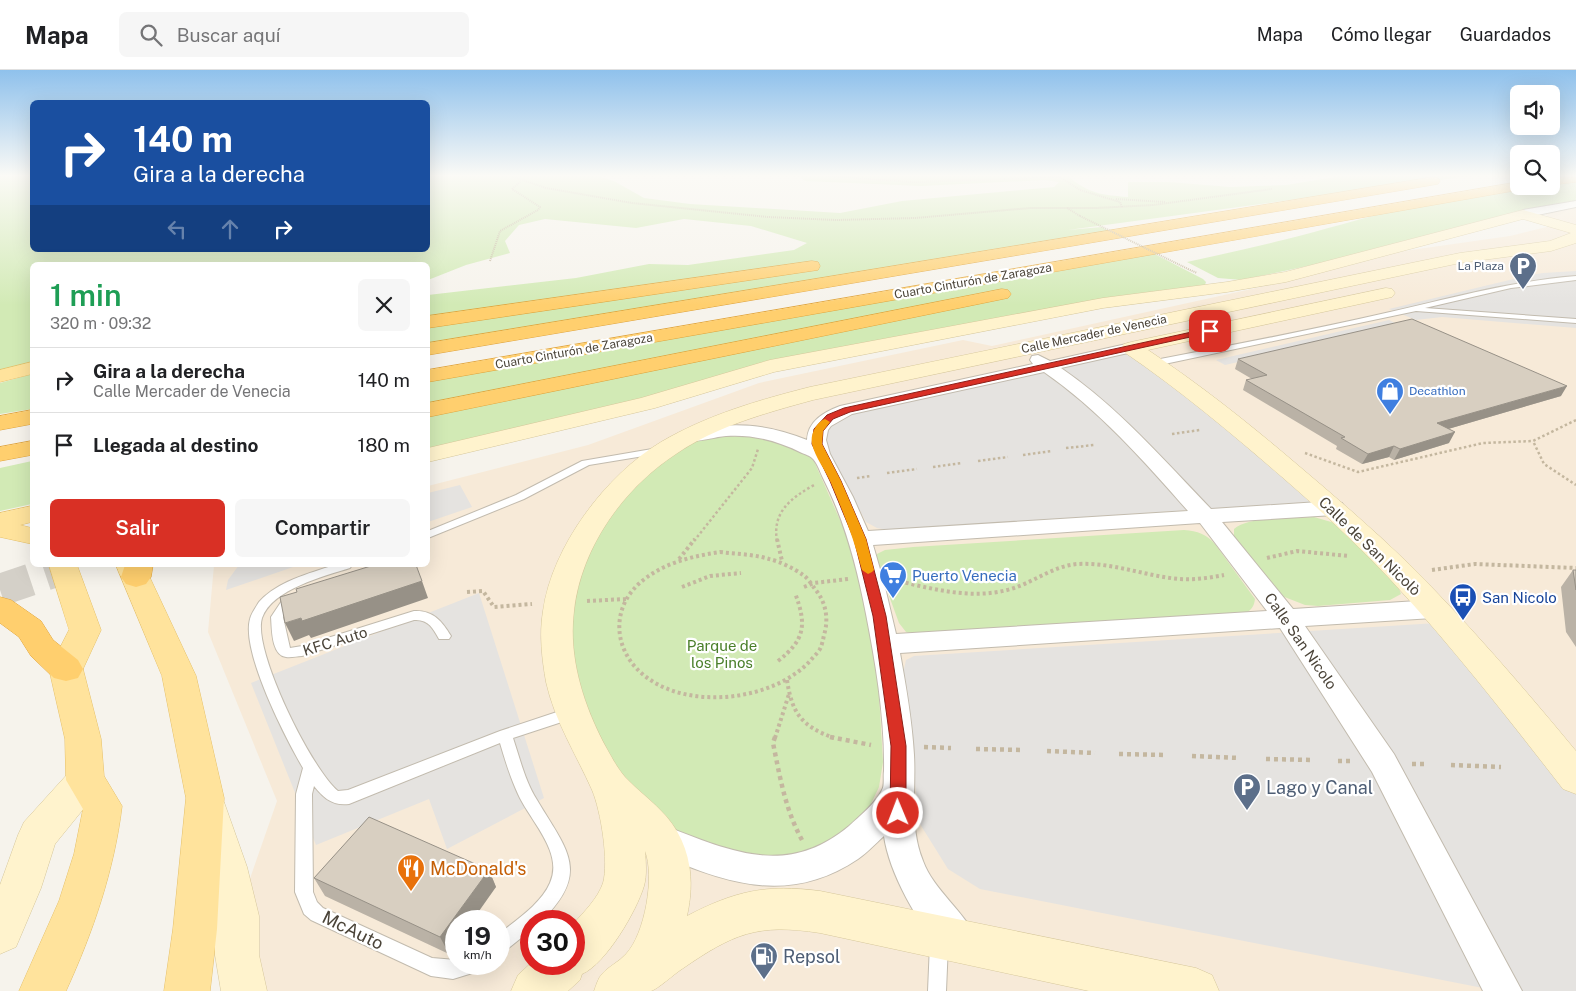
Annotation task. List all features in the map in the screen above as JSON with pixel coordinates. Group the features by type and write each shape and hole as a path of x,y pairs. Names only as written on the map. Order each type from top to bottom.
{"highway":[{"path":"910,252 1153,219"},
{"name":"Cuarto Cinturón de Zaragoza","path":"430,349 1206,219"},
{"name":"Cuarto Cinturón de Zaragoza","path":"430,376 1329,219"},
{"path":"430,410 1241,246 1350,219"},
{"path":"430,322 832,264"},
{"path":"0,423 30,417"},
{"path":"0,454 30,448"},
{"path":"0,607 30,629 42,648 66,669"}],"main road":[{"path":"0,376 30,368"},
{"path":"0,521 30,514"},
{"path":"0,529 30,536"},
{"path":"42,991 69,932 92,864 100,832 103,806 86,780 83,739 66,669 85,630 64,567"},
{"path":"135,569 179,676 205,798 195,929 187,991"}],"street":[{"path":"430,456 647,403 770,366 1103,303 1227,287 1286,277 1504,219"},
{"path":"1533,219 1574,239"},
{"name":"Calle Mercader de Venecia","path":"1406,289 836,413 826,421 818,431 817,444 860,539 885,644 899,746 898,794 883,815 850,847 834,857 798,869 760,873 736,869 692,855 662,840 610,787 588,750 572,713 562,677 558,641 558,613 569,573 580,545 598,514 628,480 677,443 747,412 810,394 1460,258 1551,246 1574,239"},
{"path":"1480,273 1508,267 1556,262"},
{"path":"1104,332 1131,348"},
{"name":"Calle de San Nicolò","path":"1131,348 1155,363 1237,425 1334,508 1396,569 1485,667 1576,778"},
{"name":"Calle San Nicolo","path":"1023,350 1070,382 1134,439 1207,518 1287,619 1384,763 1503,991"},
{"name":"Calle Mercader de Venecia","path":"677,443 717,430 755,430 793,439 820,454"},
{"path":"860,539 1207,518 1334,508"},
{"path":"885,644 1433,609"},
{"path":"2,925 20,888 38,835 86,780"},
{"path":"585,942 613,908 623,885 624,854 610,787"},
{"path":"898,794 899,832 914,880 950,939"},
{"path":"205,798 226,867 237,916 237,955 244,991"},
{"path":"630,979 664,923 669,894 668,859 662,840"},
{"path":"630,979 718,921 756,910 799,908 1196,991"},
{"path":"534,991 552,975"}],"lane":[{"path":"1547,280 1547,275 1576,273"},
{"path":"1155,363 1407,310 1470,294 1547,280 1576,278"},
{"path":"1407,310 1576,321"},
{"path":"430,534 520,496 595,460 677,443"},
{"path":"341,567 285,588 263,607 254,627 256,642 267,676 310,770 331,795 339,798 348,797 505,735 572,713"},
{"path":"325,586 335,581 352,567"},
{"name":"KFC Auto","path":"308,592 285,605 277,617 282,648 287,653 302,651 421,614 426,615 435,622 444,636"},
{"path":"505,735 526,795 539,815 560,856 560,879 558,886 533,915 510,935"},
{"name":"McAuto","path":"310,770 304,794 304,892 310,908 317,914 431,968 445,969"},
{"path":"937,991 950,939"}],"path":[{"path":"490,261 496,244 496,236 500,231 522,219"},
{"path":"1086,219 1188,269"},
{"path":"1300,449 1307,455 1358,472 1483,443 1533,441 1576,420"},
{"path":"1172,434 1200,430"},
{"path":"1533,441 1544,464 1576,485"},
{"path":"678,560 752,468 761,443"},
{"path":"1066,448 1094,445"},
{"path":"1023,454 1052,451"},
{"path":"978,461 1008,456"},
{"path":"933,467 962,463"},
{"path":"887,473 918,469"},
{"path":"855,478 871,476"},
{"path":"782,561 774,535 778,515 792,497 819,484"},
{"path":"720,552 748,553 782,561 814,583 824,598 828,615 827,632 820,650 811,661 787,680 763,691 735,697 706,698 679,693 655,683 636,670 624,653 618,635 619,617 626,600 639,583 657,570 678,560 698,554 720,552"},
{"path":"889,578 952,593 972,595 993,594 1015,588 1060,567 1078,564 1114,566 1176,579 1200,580 1230,574 1278,553 1302,552 1326,552 1396,569 1475,564 1576,568"},
{"path":"682,587 699,578 720,573 740,573"},
{"path":"804,587 814,583 849,578"},
{"path":"467,592 483,591 494,607 533,604"},
{"path":"778,661 795,647 802,627 802,610 795,593"},
{"path":"578,601 626,600"},
{"path":"787,680 792,705 798,717 806,724 840,740 874,745"},
{"path":"789,694 773,743 784,803 806,847"},
{"path":"914,747 951,748"},
{"path":"976,749 1023,750"},
{"path":"1047,751 1095,753"},
{"path":"1119,754 1167,755"},
{"path":"1192,756 1240,758"},
{"path":"1266,759 1312,760"},
{"path":"1451,765 1501,766"}],"shaded area":[{"name":"Puerto Venecia","path":"1554,219 1576,219 1576,991 230,991 222,959 277,801 208,632 214,567 430,567 430,485 588,445 759,383 963,340 992,346 1292,280 1397,252 1510,236 1563,223"},
{"name":"La Plaza","path":"1576,271 1576,328 1442,317 1416,320 1389,309 1530,275"},
{"path":"1389,320 1399,325 1225,365 1216,360"},
{"path":"1128,349 1149,359 1311,502 888,530 877,528 866,522 825,445 826,431 829,425 852,413"},
{"path":"460,485 472,507 430,521 430,492"},
{"path":"238,567 293,567 226,590 228,580"},
{"path":"479,593 544,798 447,849 429,799 316,845 251,683"},
{"name":"Lago y Canal","path":"1437,623 1576,788 1576,991 1498,991 980,889 948,869 920,824 902,679 906,660 914,656"}],"green space":[{"path":"0,219 30,219 30,252 430,252 430,219 1150,219 1068,230 1102,227 1115,235 430,349 430,295 576,278 649,264 688,265 794,250 807,243 751,226 684,219 636,228 545,219 519,225 505,241 510,253 466,265 430,279 430,262 30,262 30,368 0,376"},
{"path":"1361,219 1491,219 1326,262 1242,280 1218,278 1187,262 1283,240"},
{"path":"1147,250 1206,282 1205,285 795,361 617,411 430,450 430,376"},
{"path":"30,375 30,409 0,414 0,383"},
{"name":"Parque de los Pinos","path":"754,432 804,449 814,461 851,545 864,599 878,678 883,762 879,787 868,810 853,827 797,860 722,854 671,829 634,797 575,693 569,607 601,521 650,470 689,443 713,435"},
{"path":"30,461 30,504 0,511 0,468"},
{"path":"1314,517 1338,524 1398,586 1401,594 1390,600 1318,606 1305,605 1282,596 1234,537 1234,529 1249,522 1271,518"},
{"path":"1184,530 1201,534 1215,544 1255,599 1249,611 1245,614 916,635 906,632 899,623 876,560 877,554 885,550 913,547"}],"building":[{"name":"Decathlon","path":"1412,319 1567,386 1437,423 1455,432 1400,449 1394,446 1368,454 1341,438 1345,437 1246,380 1267,375 1238,359"},
{"path":"368,567 417,567 422,581 302,621 301,618 285,623 280,597 297,592 296,589"},
{"path":"1573,570 1576,570 1576,590"},
{"name":"McDonald's","path":"369,817 489,870 460,910 445,910 445,930 440,937 314,878"}],"tunnel":[{"path":"0,590 68,567"}],"slow traffic":[{"path":"825,422 816,436 817,444 860,539 868,570"}],"place":[{"name":"La Plaza","path":"1523,290"},
{"name":"Decathlon","path":"1390,415"},
{"name":"Puerto Venecia","path":"893,599"},
{"name":"San Nicolo","path":"1463,621"},
{"name":"Lago y Canal","path":"1247,811"},
{"name":"McDonald's","path":"411,892"},
{"name":"Repsol","path":"764,980"}],"route":[{"path":"898,813 899,746 880,616 860,539 835,481 820,454 816,436 821,426 836,413 847,410 1210,331"}]}
